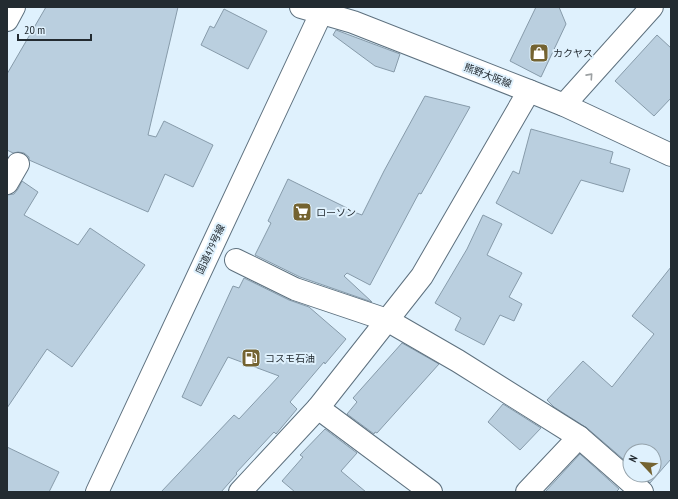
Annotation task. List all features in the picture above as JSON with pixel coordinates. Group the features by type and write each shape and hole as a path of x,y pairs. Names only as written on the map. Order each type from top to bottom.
{"main road":[{"path":"7,20 14,7"},
{"path":"564,106 652,7"},
{"name":"熊野大阪線","path":"315,9 353,22 529,91 671,155"},
{"name":"国道479号線","path":"97,492 315,9"},
{"path":"240,492 318,408 422,276 529,91"},
{"path":"7,183 18,164"},
{"path":"236,260 295,289 387,320 458,361 579,437 642,492"},
{"path":"318,408 431,492"},
{"path":"527,492 579,437"}],"building":[{"path":"46,7 178,7 148,135 156,137 164,121 213,145 193,187 165,174 148,212 29,160 29,157 24,153 13,153 7,150 7,74"},
{"path":"536,7 559,7 566,24 541,77 510,61"},
{"path":"224,9 267,31 248,69 201,45 210,26 214,28"},
{"path":"336,30 400,54 394,72 375,66 333,35"},
{"path":"657,35 671,48 671,98 654,116 615,81"},
{"path":"425,96 470,107 421,194 419,193 370,285 347,273 344,276 372,302 300,277 255,255 271,223 268,221 288,179 347,208 346,209 362,215"},
{"path":"531,129 613,152 610,163 630,169 623,192 581,180 552,234 496,203 513,171 519,174"},
{"path":"22,181 38,192 24,215 78,245 90,228 145,265 72,367 47,349 7,408 7,195 14,194"},
{"path":"483,215 502,224 487,255 522,273 509,297 522,304 514,321 500,315 484,345 455,330 461,318 435,303 467,249"},
{"path":"671,267 671,459 662,469 662,443 622,443 622,458 587,428 554,407 547,400 583,361 612,387 654,334 632,316"},
{"path":"244,278 289,300 309,307 346,339 290,402 297,409 276,434 274,432 236,473 237,474 221,492 161,492 234,415 239,419 279,376 228,357 201,406 182,397 233,286 239,288"},
{"path":"402,343 439,364 377,433 375,432 374,434 347,414 357,402 353,398"},
{"path":"503,404 541,428 520,450 488,422"},
{"path":"325,429 357,453 341,471 366,492 295,492 282,481 303,457 300,455"},
{"path":"7,447 59,472 49,492 7,492"},
{"path":"580,454 619,489 616,492 545,492"}],"place":[{"name":"カクヤス","path":"539,53"},
{"name":"ローソン","path":"302,212"},
{"name":"コスモ石油","path":"251,358"}]}
